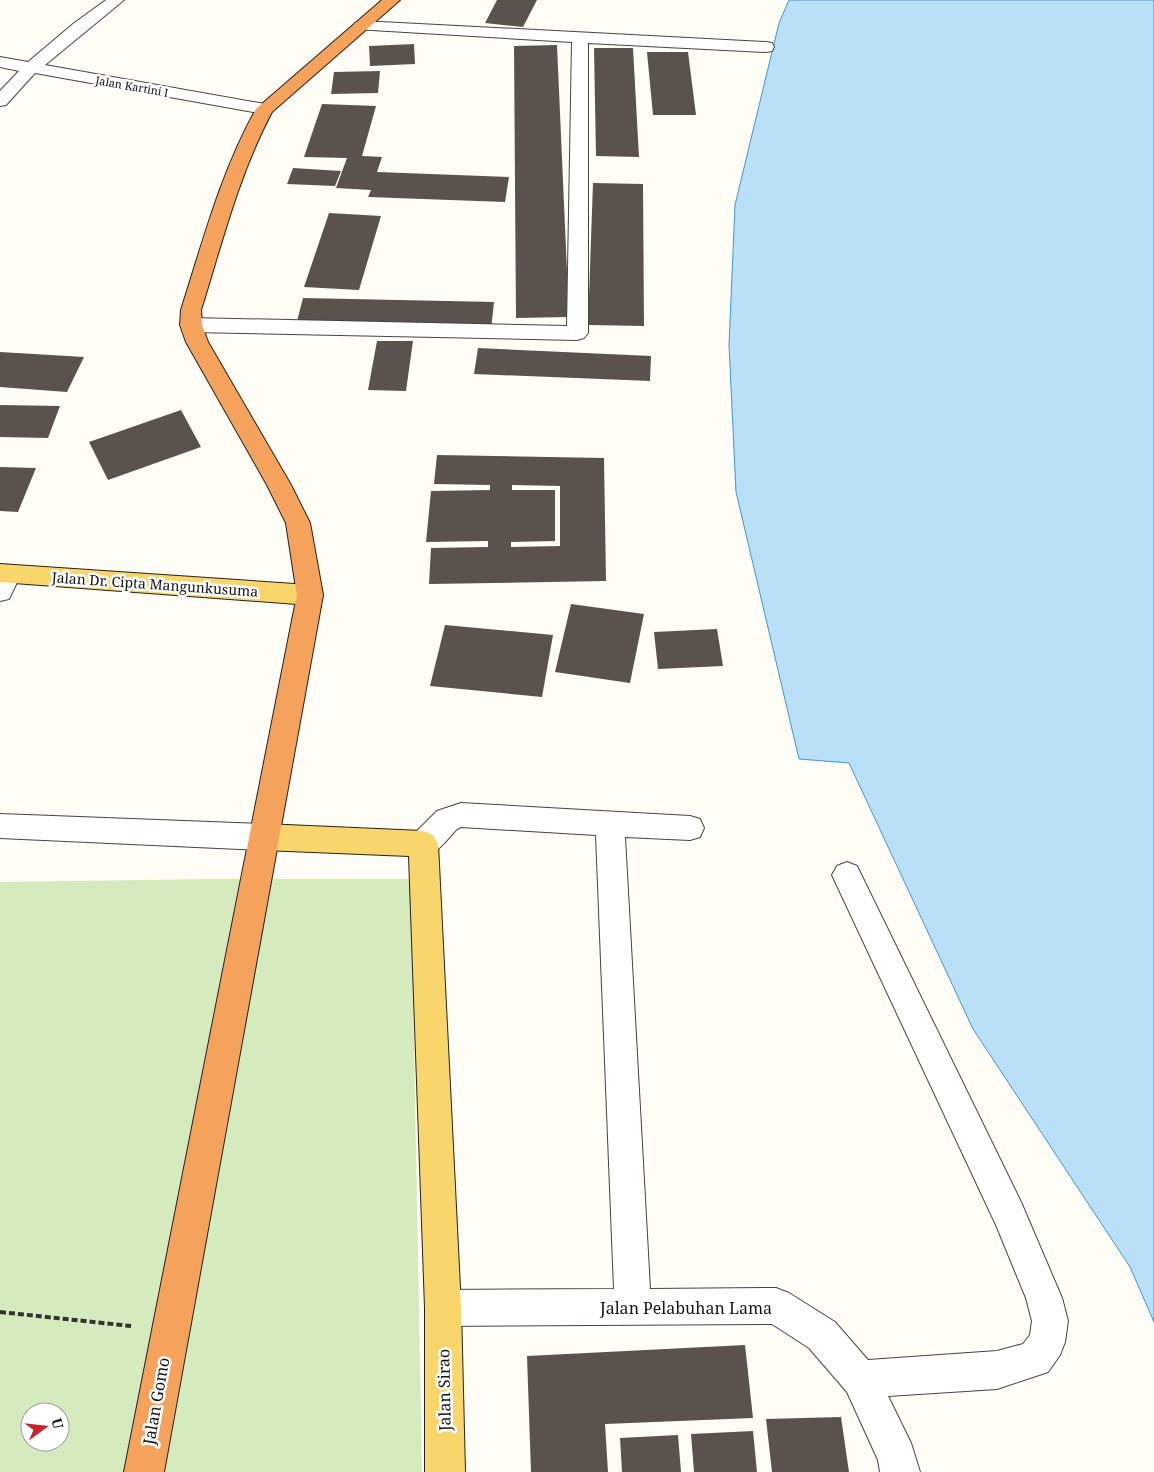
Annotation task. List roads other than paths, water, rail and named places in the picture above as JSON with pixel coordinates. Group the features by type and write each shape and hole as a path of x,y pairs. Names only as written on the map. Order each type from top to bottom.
{"highway":[{"path":"310,595 298,523 279,485 197,342 191,326 191,310 235,174 255,125 264,109 392,0"},
{"name":"Jalan Gomo","path":"144,1472 169,1330 310,595"}],"main road":[{"name":"Jalan Dr. Cipta Mangunkusuma","path":"3,580 310,595"},
{"path":"264,838 423,844"},
{"name":"Jalan Sirao","path":"423,844 443,1308 445,1472"}],"street":[{"path":"0,101 31,68 79,27 116,0"},
{"path":"361,26 766,47"},
{"path":"191,326 577,333 580,37"},
{"name":"Jalan Kartini I","path":"0,62 264,109"},
{"path":"423,844 447,820 461,815 690,828"},
{"path":"610,824 633,1307"},
{"path":"0,826 264,838"},
{"path":"847,875 1009,1214 1044,1298 1050,1321 1047,1342 1035,1359 997,1370 860,1379"},
{"name":"Jalan Pelabuhan Lama","path":"443,1308 776,1306 822,1335 860,1379 897,1457 900,1472"}],"water":[{"path":"789,0 1154,0 1154,1322 1130,1267 973,1029 849,763 799,759 736,492 729,345 735,205 779,23"}]}
